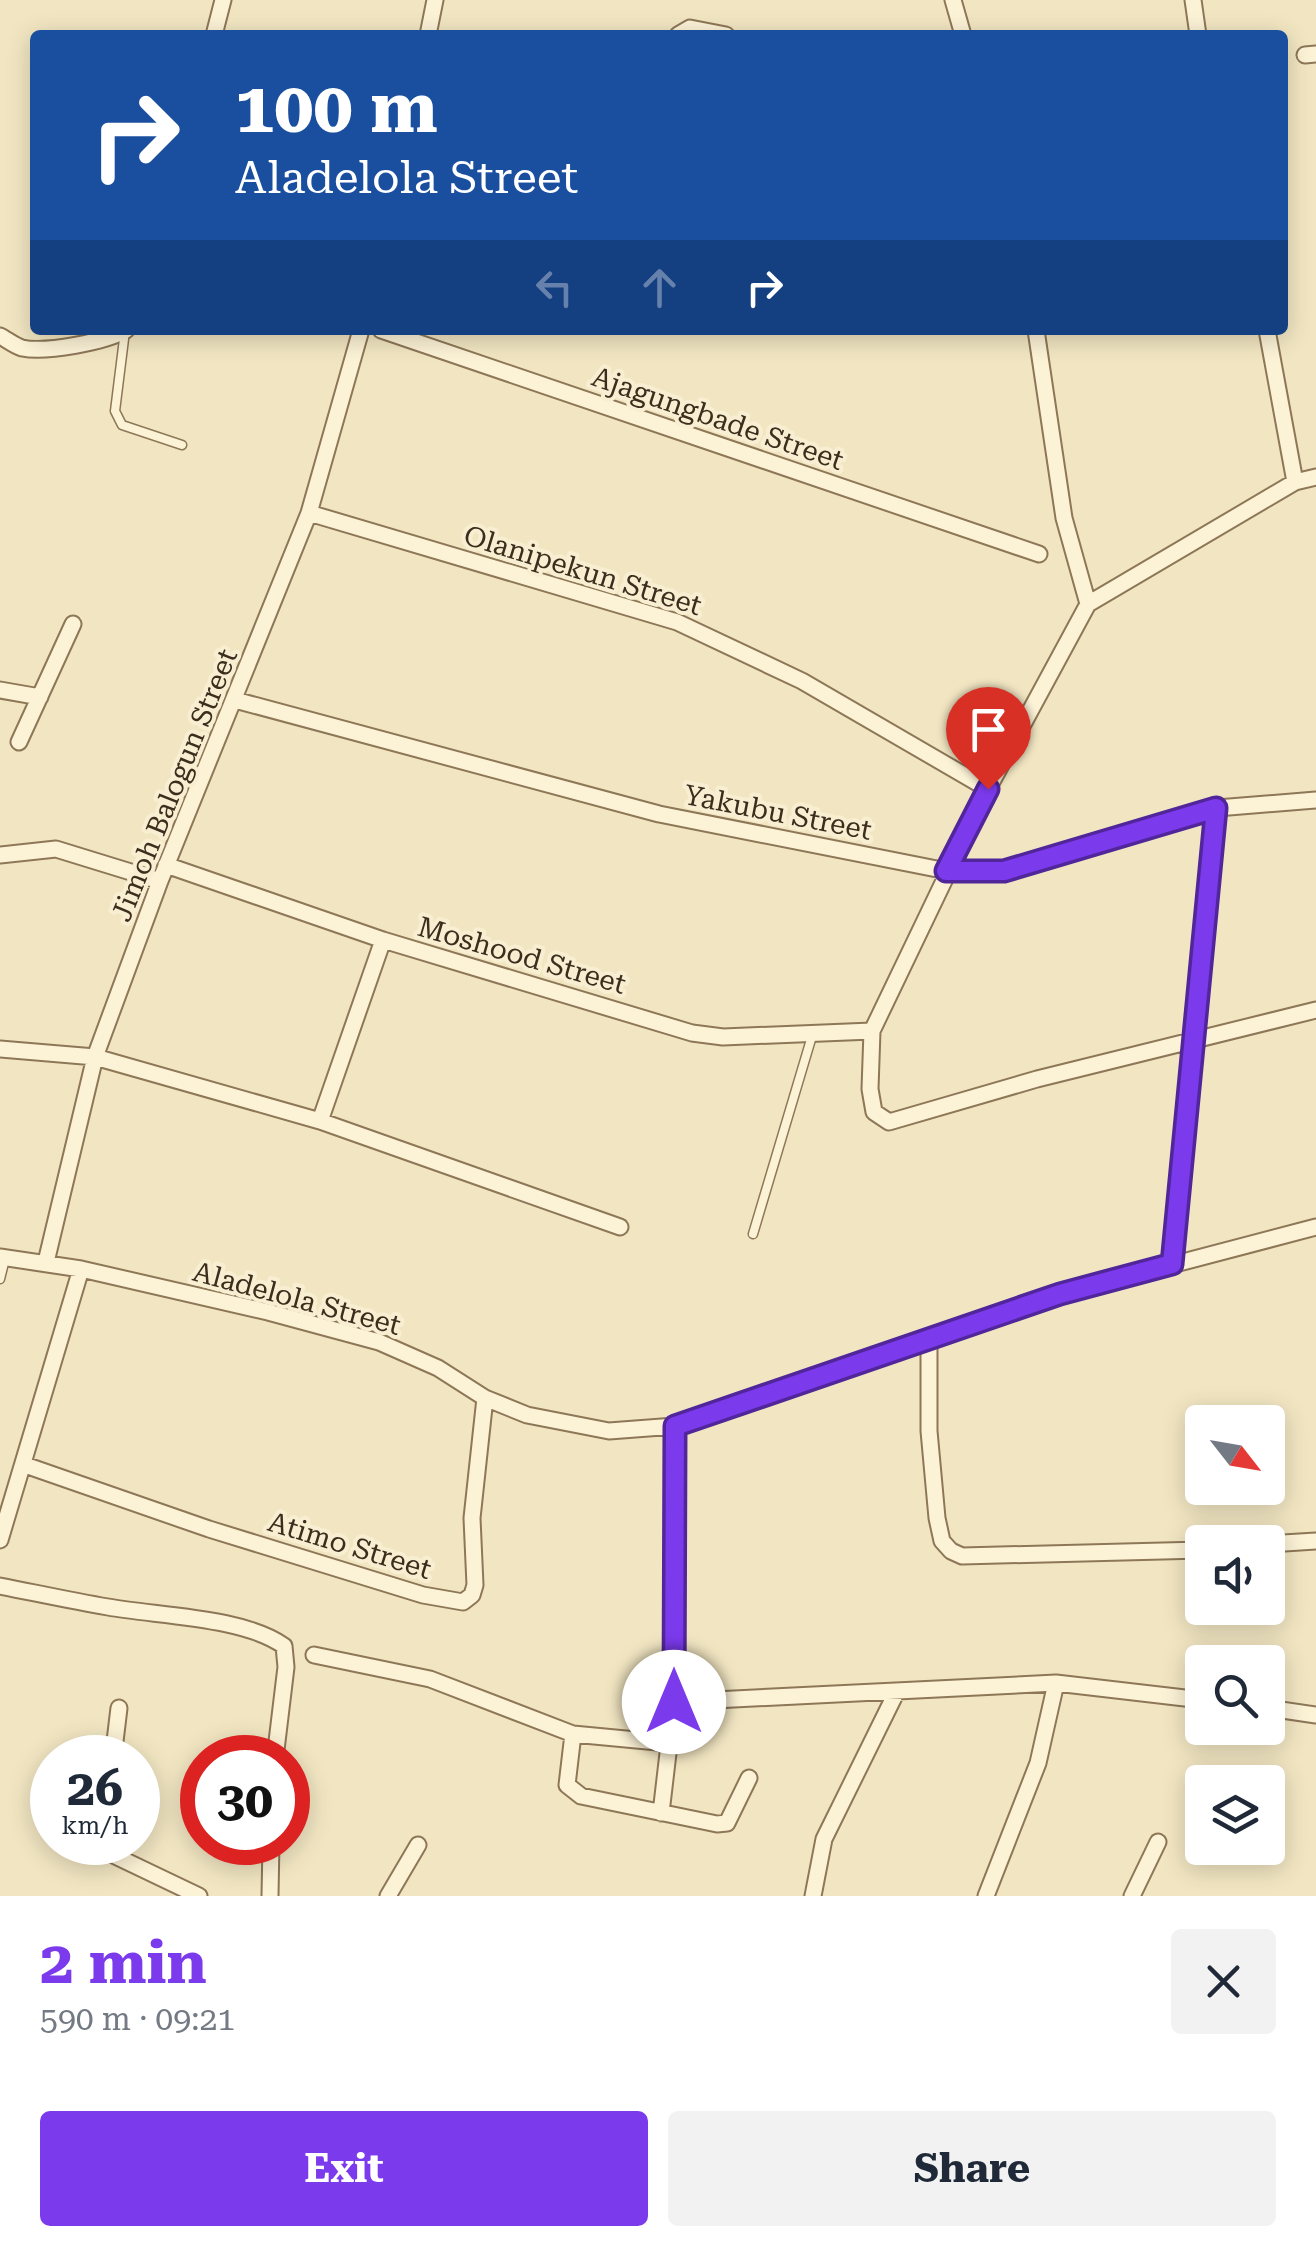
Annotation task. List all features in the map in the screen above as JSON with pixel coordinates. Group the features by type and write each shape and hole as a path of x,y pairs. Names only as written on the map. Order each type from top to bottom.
{"street":[{"path":"215,30 223,0"},
{"path":"429,30 435,0"},
{"path":"953,0 962,30"},
{"path":"1193,0 1197,30"},
{"path":"0,336 22,348 75,346 116,335"},
{"name":"Jimoh Balogun Street","path":"46,1262 95,1057 166,865 308,513 360,335"},
{"name":"Ajagungbade Street","path":"396,335 1039,554"},
{"path":"1037,335 1064,518 1088,604"},
{"path":"1267,335 1295,482"},
{"path":"1316,478 1295,482 1088,604 946,871 872,1030 870,1090 874,1112 889,1122 1037,1079 1316,1010"},
{"name":"Olanipekun Street","path":"308,513 677,622 802,681 988,789"},
{"path":"18,742 73,624"},
{"path":"0,690 40,697"},
{"name":"Yakubu Street","path":"235,700 659,814 946,871 1004,871 1216,808 1316,800"},
{"path":"1172,1264 1216,808"},
{"path":"0,855 56,849 160,881"},
{"name":"Moshood Street","path":"166,865 382,940 692,1033 722,1037 872,1030"},
{"path":"320,1121 382,940"},
{"path":"0,1049 95,1057 320,1121 620,1227"},
{"name":"Aladelola Street","path":"3,1257 81,1269 379,1342 438,1368 485,1398 526,1414 609,1432 675,1426 1060,1294 1316,1227"},
{"path":"0,1540 81,1269"},
{"path":"928,1340 929,1432 937,1518 942,1541 951,1552 962,1556 1185,1550"},
{"name":"Atimo Street","path":"25,1465 316,1562 423,1595 463,1602 472,1595 474,1585 472,1518 485,1398"},
{"path":"661,1813 674,1702 675,1426"},
{"path":"1285,1543 1316,1541"},
{"path":"0,1586 270,1636 284,1646 286,1667 278,1735"},
{"path":"314,1655 430,1678 573,1734 668,1743"},
{"path":"674,1702 1056,1683 1185,1698"},
{"path":"986,1896 1038,1763 1056,1683"},
{"path":"813,1896 824,1839 896,1692"},
{"path":"116,1735 120,1708"},
{"path":"1285,1710 1316,1715"},
{"path":"573,1734 566,1777 572,1792 717,1824 728,1823 749,1778"},
{"path":"1132,1896 1158,1842"},
{"path":"388,1896 418,1844"},
{"path":"137,1865 200,1896"},
{"path":"270,1896 271,1865"}],"lane":[{"path":"125,335 118,419 122,424 182,445"},
{"path":"752,1234 814,1031"},
{"path":"0,1279 3,1257"}],"route":[{"path":"674,1702 675,1426 1060,1294 1172,1264 1216,808 1004,871 946,871 988,789"}]}
